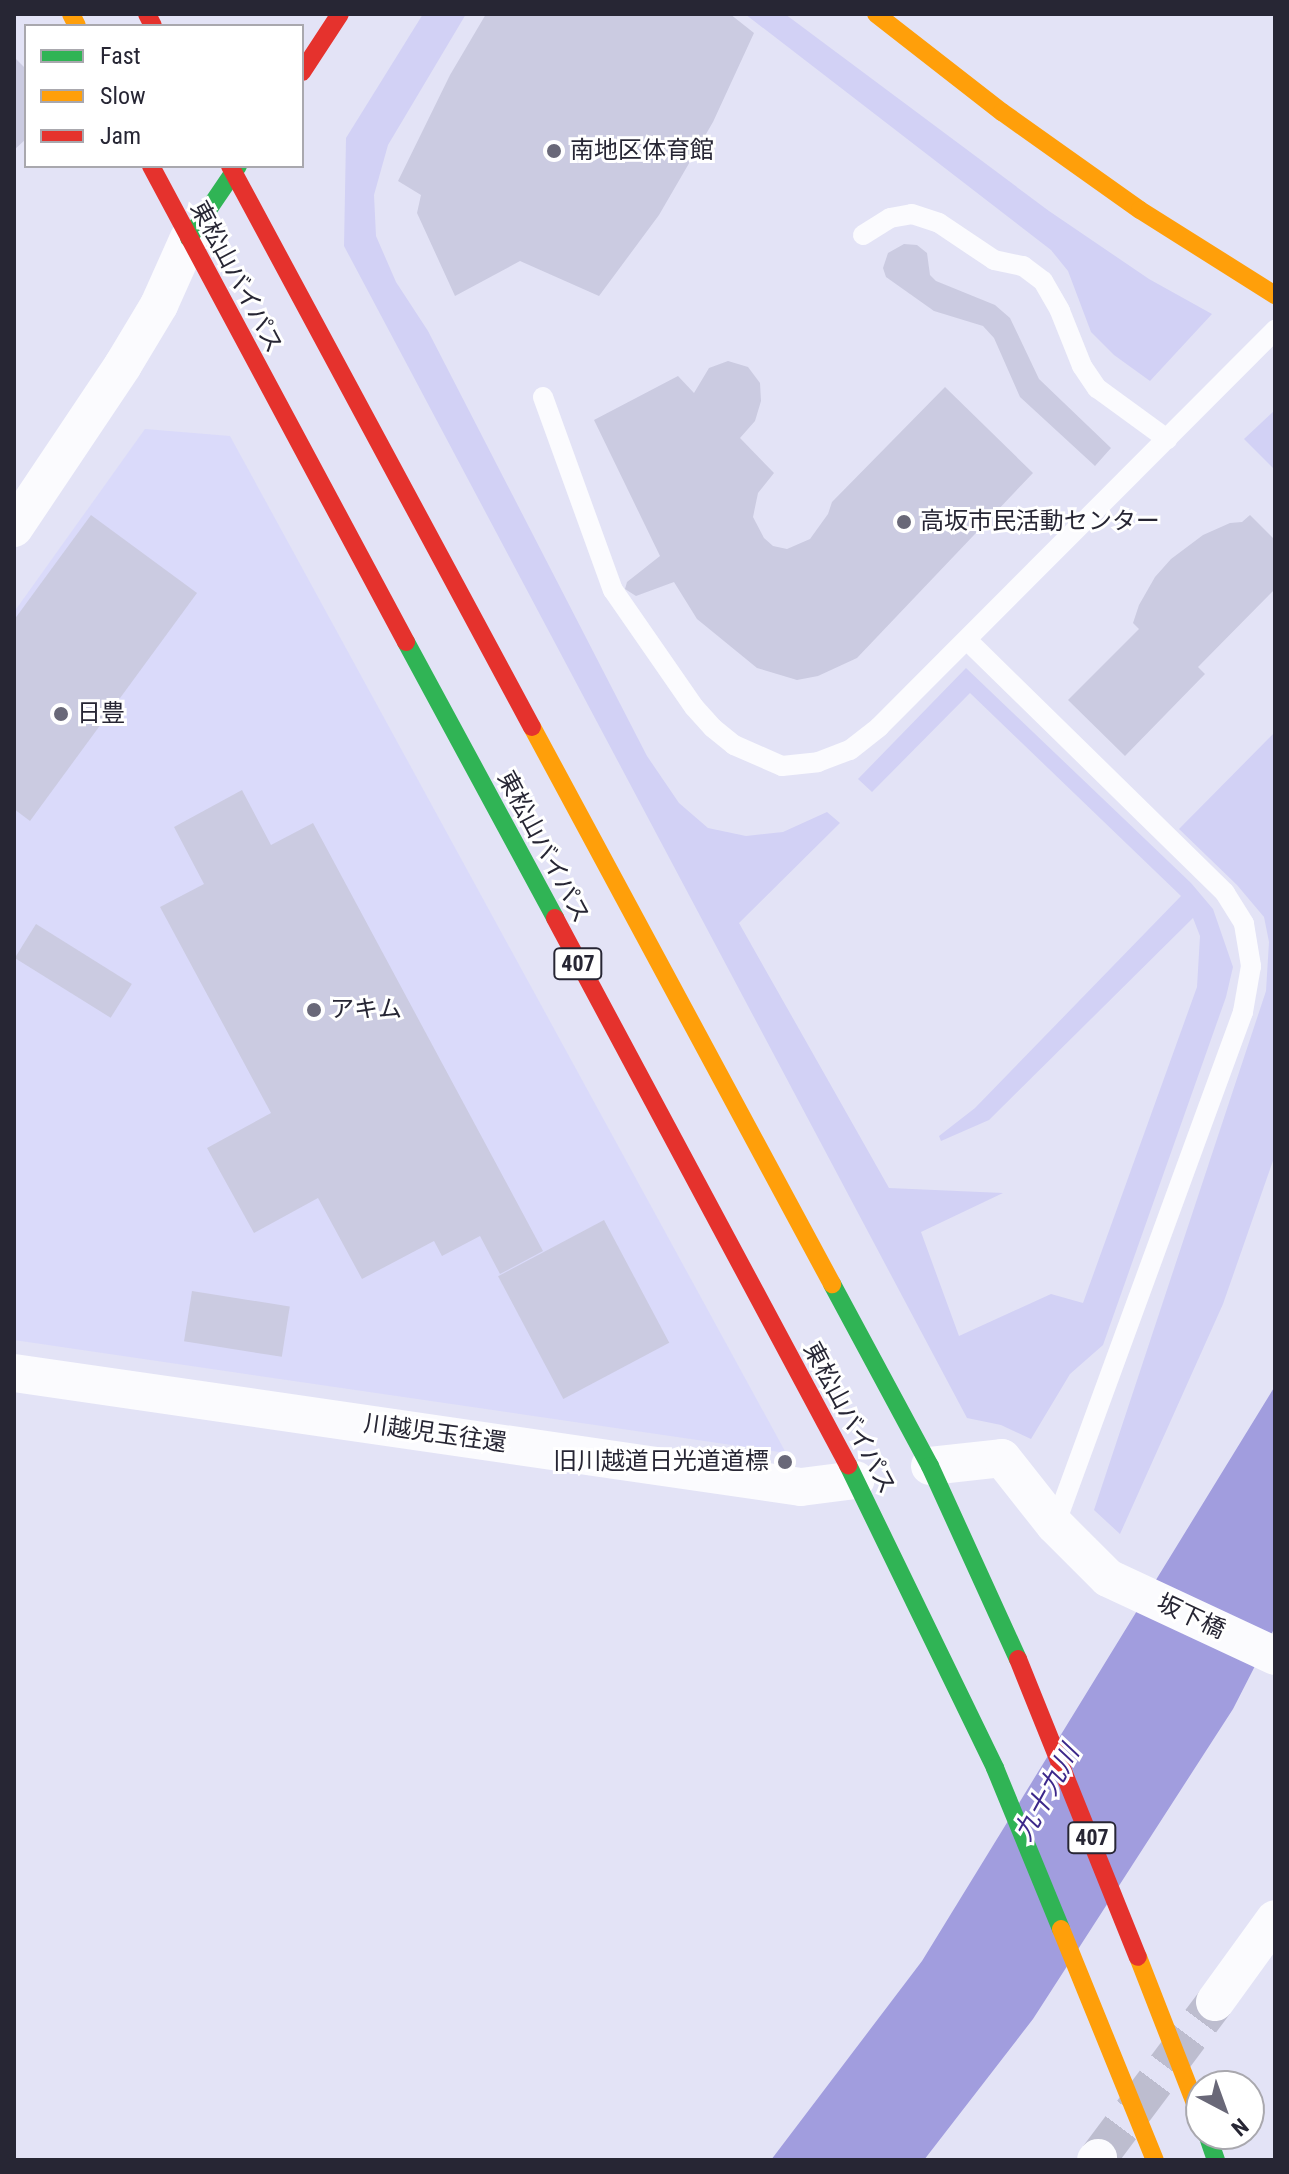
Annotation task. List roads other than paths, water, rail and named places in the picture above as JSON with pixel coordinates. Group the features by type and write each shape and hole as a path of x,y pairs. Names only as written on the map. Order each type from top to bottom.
{"main road":[{"path":"304,69 340,14"},
{"path":"876,14 1002,112 1127,201 1275,295"},
{"name":"東松山バイパス","path":"152,168 856,1480 995,1768 1155,2160"},
{"path":"189,238 234,168"},
{"name":"東松山バイパス","path":"234,168 946,1464 1185,2076"}],"street":[{"path":"14,528 123,365 159,305 189,238"},
{"name":"川越児玉往還","path":"14,1373 801,1487 856,1480"},
{"name":"坂下橋","path":"946,1464 1002,1458 1055,1525 1108,1578 1275,1656"},
{"path":"1215,2002 1275,1919"}],"lane":[{"path":"863,235 890,218 912,214 939,223 994,260 1023,266 1043,281 1060,311 1082,366 1097,388 1167,439"},
{"path":"543,397 613,590 694,707 734,745 782,766 818,762 850,750 879,727 1275,330"},
{"path":"967,640 1225,893 1244,924 1251,966 1243,1012 1055,1525"}],"water":[{"name":"九十九川","path":"1275,1386 1275,1627 1233,1709 1033,2019 924,2160 771,2160 922,1961"}],"tunnel":[{"path":"1098,2158 1215,2002"}],"place":[{"name":"南地区体育館","path":"554,151"},
{"name":"高坂市民活動センター","path":"904,522"},
{"name":"日豊","path":"61,714"},
{"name":"アキム","path":"314,1010"},
{"name":"旧川越道日光道道標","path":"785,1462"}]}
